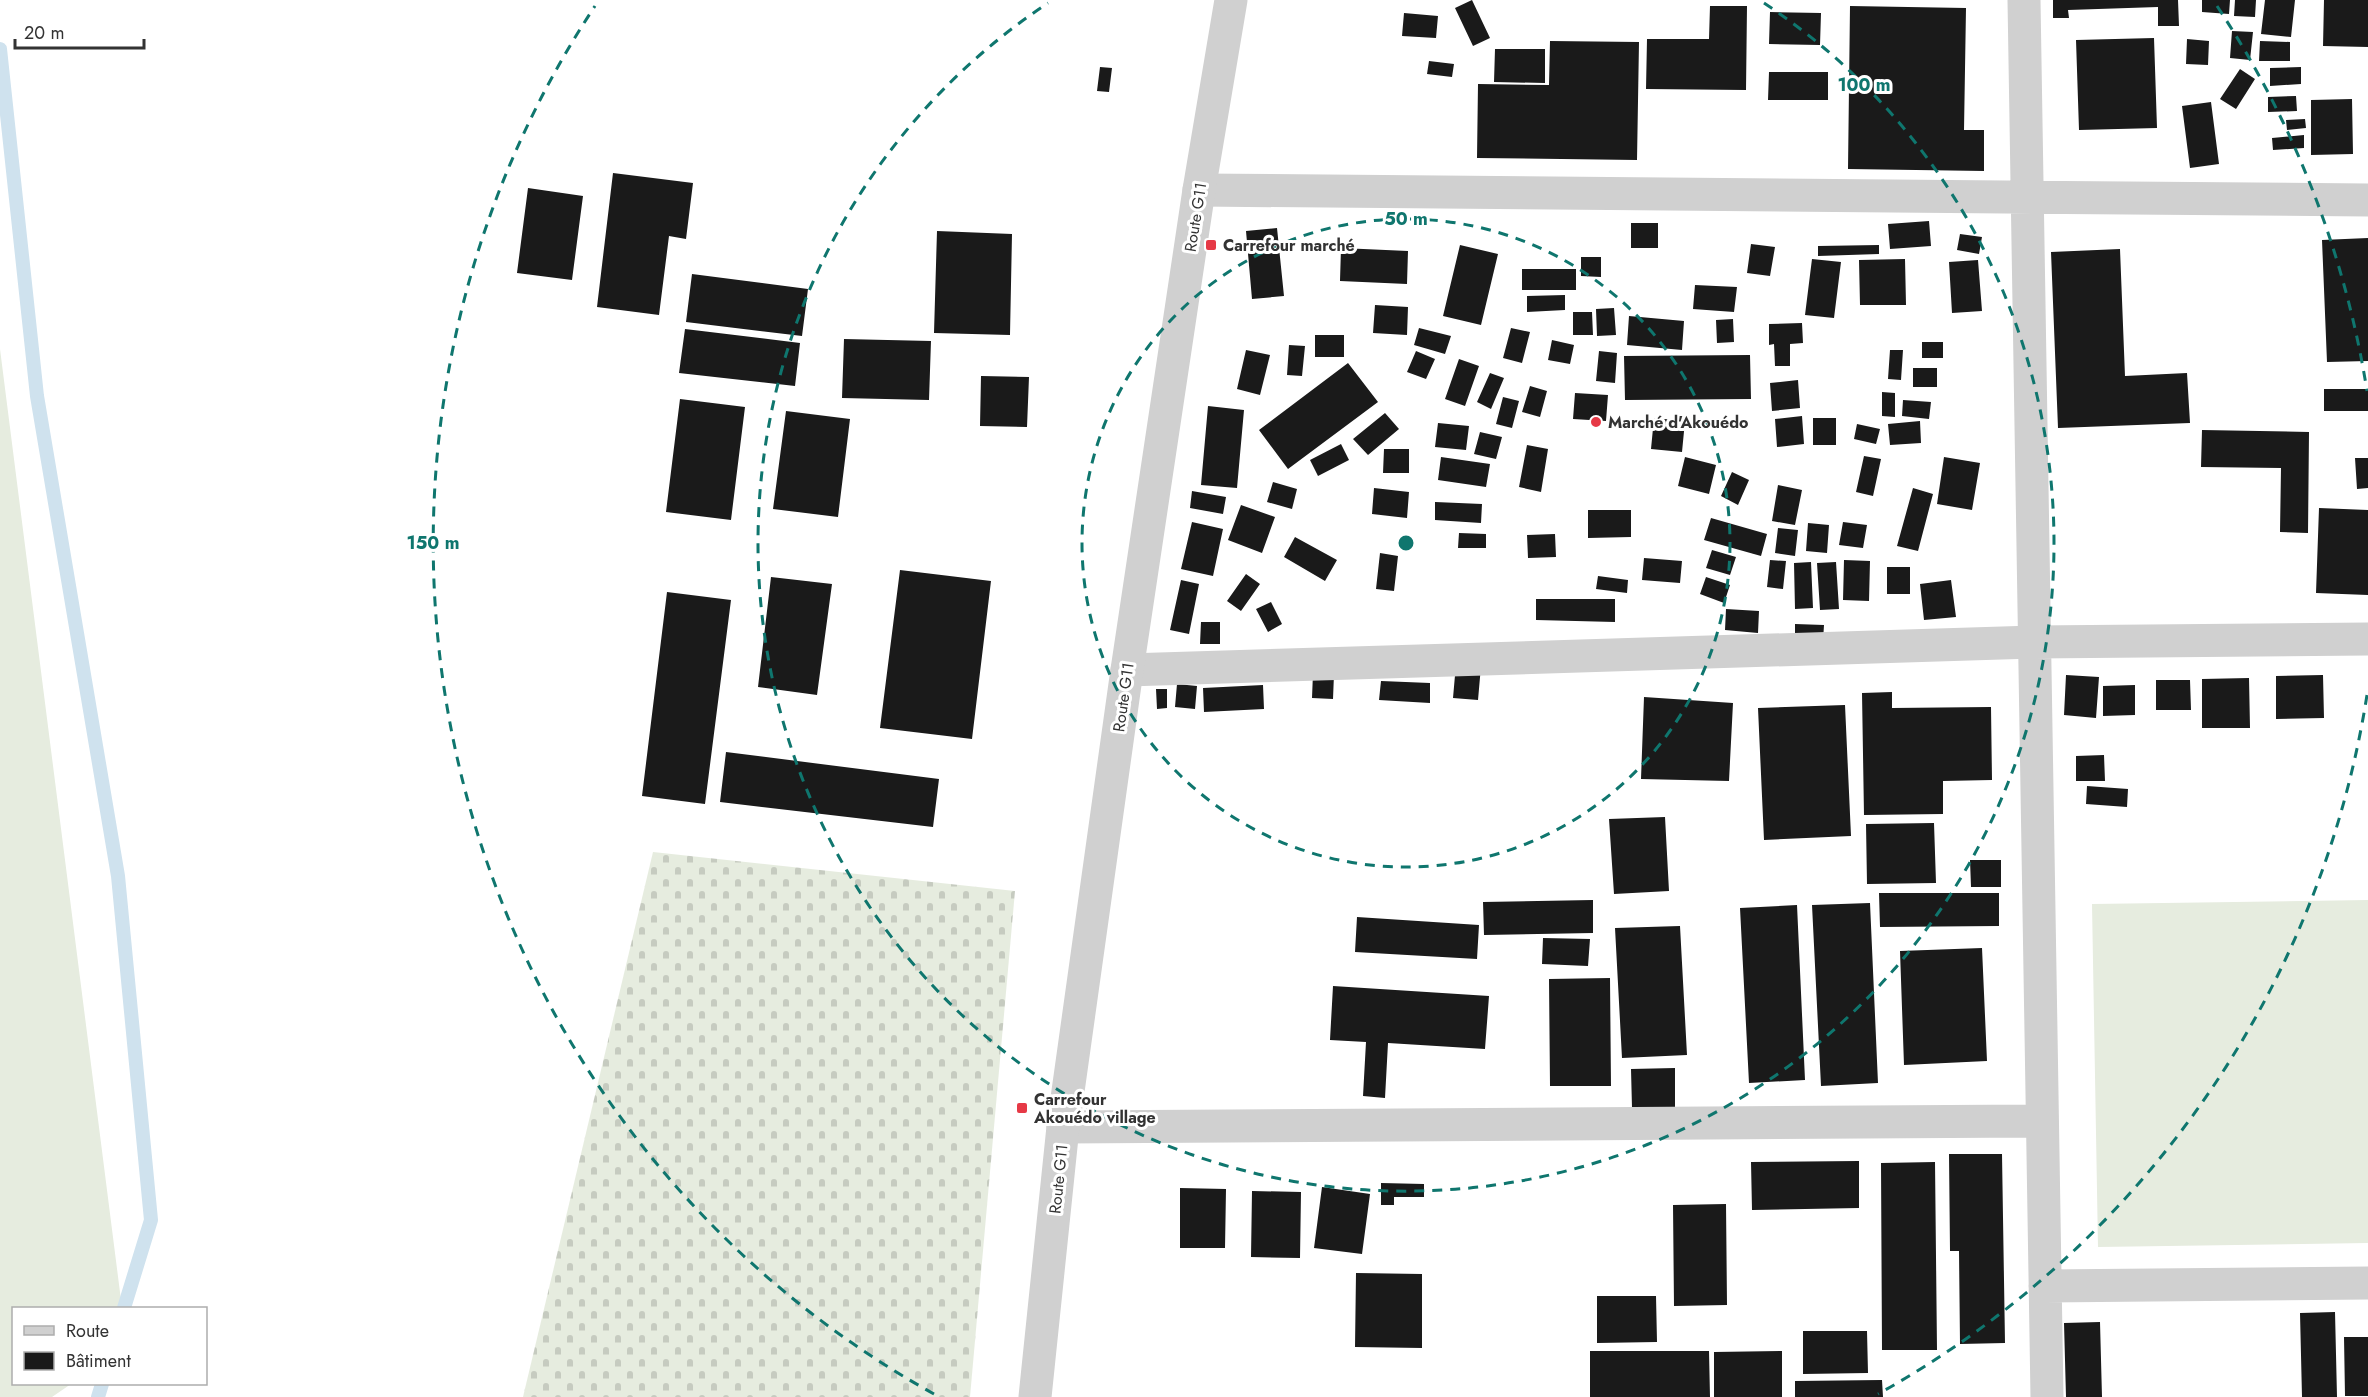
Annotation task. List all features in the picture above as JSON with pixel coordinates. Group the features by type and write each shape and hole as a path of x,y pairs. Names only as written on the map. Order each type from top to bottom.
{"street":[{"name":"Route G11","path":"1035,1397 1063,1127 1127,670 1199,190 1231,0"},
{"path":"2024,0 2047,1397"},
{"path":"1199,190 2368,200"},
{"path":"1127,670 2034,642 2368,639"},
{"path":"1063,1127 2042,1121"},
{"path":"2045,1286 2368,1282"}],"green space":[{"path":"0,349 122,1307 12,1307 12,1385 70,1385 52,1397 0,1397"},
{"path":"653,852 1015,891 970,1397 523,1397"},
{"path":"2368,900 2368,1243 2098,1247 2092,904"}],"building":[{"path":"1472,0 1490,38 1473,46 1455,8"},
{"path":"2053,0 2178,0 2179,26 2158,26 2158,7 2068,10 2069,18 2053,18"},
{"path":"2202,0 2230,0 2229,14 2202,12"},
{"path":"2235,0 2256,0 2255,17 2234,16"},
{"path":"2265,0 2295,0 2291,37 2261,34"},
{"path":"2324,0 2368,0 2368,47 2323,46"},
{"path":"1710,6 1747,6 1746,90 1646,89 1647,39 1709,39"},
{"path":"1850,6 1966,8 1964,130 1984,130 1984,171 1848,169"},
{"path":"1770,12 1821,13 1820,45 1769,44"},
{"path":"1404,13 1438,16 1436,38 1402,36"},
{"path":"2232,31 2253,32 2250,60 2230,58"},
{"path":"2154,38 2157,128 2079,130 2076,40"},
{"path":"2187,39 2209,41 2208,65 2186,64"},
{"path":"1550,41 1639,42 1637,160 1477,158 1478,84 1549,85"},
{"path":"2260,41 2290,42 2290,61 2259,61"},
{"path":"1495,49 1545,49 1545,83 1494,82"},
{"path":"1429,61 1454,64 1452,77 1427,74"},
{"path":"1100,67 1112,68 1109,92 1097,91"},
{"path":"2301,67 2301,84 2270,86 2270,68"},
{"path":"2240,69 2255,79 2236,109 2220,99"},
{"path":"1769,72 1828,72 1828,100 1768,100"},
{"path":"2296,96 2297,111 2268,112 2268,97"},
{"path":"2352,99 2353,154 2311,155 2311,100"},
{"path":"2211,102 2219,164 2190,168 2182,106"},
{"path":"2305,119 2306,128 2287,130 2286,120"},
{"path":"2304,135 2304,148 2273,150 2272,138"},
{"path":"613,173 693,183 686,239 669,236 659,315 597,307"},
{"path":"528,188 583,196 572,280 517,273"},
{"path":"1929,221 1931,246 1890,249 1888,224"},
{"path":"1631,223 1658,223 1658,248 1631,248"},
{"path":"1277,228 1284,296 1252,299 1246,231"},
{"path":"937,231 1012,234 1010,335 934,333"},
{"path":"1960,234 1982,237 1979,254 1957,250"},
{"path":"2368,238 2368,361 2327,362 2322,240"},
{"path":"1751,244 1775,247 1770,276 1747,273"},
{"path":"1460,245 1498,254 1481,325 1443,316"},
{"path":"1879,245 1879,254 1818,256 1818,246"},
{"path":"1341,248 1408,251 1407,284 1340,281"},
{"path":"2120,249 2125,376 2187,373 2190,423 2058,428 2051,252"},
{"path":"1581,257 1601,257 1601,277 1581,276"},
{"path":"1812,259 1841,262 1834,318 1805,315"},
{"path":"1905,259 1906,305 1860,305 1859,260"},
{"path":"1978,260 1982,311 1952,313 1949,262"},
{"path":"1522,269 1576,269 1576,290 1522,290"},
{"path":"692,274 808,289 802,336 686,322"},
{"path":"1695,285 1737,287 1734,312 1693,309"},
{"path":"1565,295 1565,310 1527,312 1527,296"},
{"path":"1375,305 1408,307 1407,335 1373,333"},
{"path":"1614,308 1616,335 1597,336 1596,309"},
{"path":"1573,312 1592,312 1593,335 1573,335"},
{"path":"1629,316 1684,321 1682,350 1627,345"},
{"path":"1733,319 1734,342 1717,343 1716,320"},
{"path":"1802,323 1803,343 1790,344 1790,366 1775,366 1774,344 1769,345 1769,324"},
{"path":"1419,328 1451,336 1445,354 1414,345"},
{"path":"1511,328 1530,332 1522,363 1503,358"},
{"path":"685,329 800,343 795,386 679,373"},
{"path":"1315,335 1344,335 1344,357 1315,357"},
{"path":"844,339 931,341 929,400 842,398"},
{"path":"1552,340 1574,345 1570,364 1548,360"},
{"path":"1922,342 1943,342 1943,358 1922,358"},
{"path":"1289,345 1305,346 1302,376 1287,375"},
{"path":"1246,350 1270,355 1260,395 1237,389"},
{"path":"1890,350 1903,350 1901,380 1888,379"},
{"path":"1416,351 1435,359 1426,379 1407,372"},
{"path":"1599,351 1617,353 1615,383 1596,381"},
{"path":"1750,355 1751,399 1625,400 1624,356"},
{"path":"1459,359 1479,366 1465,406 1445,399"},
{"path":"1348,363 1378,402 1288,469 1259,430"},
{"path":"1913,368 1937,368 1937,387 1913,387"},
{"path":"1490,373 1504,378 1491,409 1477,402"},
{"path":"981,376 1029,377 1027,427 980,426"},
{"path":"1798,380 1800,408 1772,411 1770,383"},
{"path":"1530,386 1547,391 1540,417 1522,412"},
{"path":"2324,389 2368,389 2368,411 2324,411"},
{"path":"1882,392 1895,393 1895,417 1882,416"},
{"path":"1575,393 1608,395 1606,421 1573,419"},
{"path":"1503,397 1519,401 1512,428 1496,424"},
{"path":"680,399 745,407 731,520 666,512"},
{"path":"1903,400 1931,402 1929,419 1902,416"},
{"path":"1208,406 1244,410 1237,488 1201,485"},
{"path":"786,411 850,419 838,517 773,509"},
{"path":"1385,413 1399,429 1368,455 1353,439"},
{"path":"1802,416 1804,444 1777,447 1775,419"},
{"path":"1654,418 1685,421 1682,452 1651,449"},
{"path":"1813,418 1836,418 1836,445 1813,445"},
{"path":"1920,421 1921,443 1890,445 1888,424"},
{"path":"1438,423 1469,426 1466,450 1435,447"},
{"path":"1857,424 1880,429 1876,444 1854,439"},
{"path":"2202,430 2309,432 2308,533 2280,532 2281,468 2201,467"},
{"path":"1480,432 1502,437 1496,459 1474,454"},
{"path":"1341,444 1349,460 1318,476 1310,460"},
{"path":"1527,445 1548,449 1541,492 1519,487"},
{"path":"1384,449 1409,449 1409,473 1383,473"},
{"path":"1864,456 1881,459 1873,496 1856,492"},
{"path":"1441,457 1490,464 1486,487 1438,480"},
{"path":"1685,457 1716,465 1709,494 1678,486"},
{"path":"1944,457 1980,463 1972,510 1937,504"},
{"path":"2355,458 2368,458 2368,488 2357,489"},
{"path":"1732,472 1749,480 1738,505 1721,496"},
{"path":"1273,482 1297,489 1292,509 1267,502"},
{"path":"1778,485 1802,490 1795,525 1772,521"},
{"path":"1374,488 1409,492 1407,518 1372,514"},
{"path":"1913,488 1933,494 1918,551 1897,546"},
{"path":"1192,491 1226,497 1223,514 1190,508"},
{"path":"1435,502 1482,504 1481,523 1435,520"},
{"path":"1241,505 1275,517 1262,553 1228,540"},
{"path":"2319,508 2368,510 2368,595 2316,593"},
{"path":"1588,510 1631,510 1631,537 1588,538"},
{"path":"1711,518 1767,534 1761,556 1704,540"},
{"path":"1192,522 1223,529 1213,576 1181,569"},
{"path":"1843,522 1867,525 1863,548 1839,545"},
{"path":"1808,523 1829,525 1827,553 1806,551"},
{"path":"1778,528 1798,530 1795,556 1775,553"},
{"path":"1459,533 1486,534 1486,548 1458,548"},
{"path":"1555,534 1556,557 1528,558 1527,535"},
{"path":"1295,537 1337,560 1325,581 1284,557"},
{"path":"1712,550 1736,557 1730,575 1706,568"},
{"path":"1380,553 1398,556 1394,591 1376,589"},
{"path":"1644,558 1682,561 1680,583 1642,580"},
{"path":"1770,560 1786,561 1783,589 1767,587"},
{"path":"1844,560 1870,561 1869,601 1843,600"},
{"path":"1811,562 1813,608 1795,609 1794,563"},
{"path":"1836,562 1839,609 1820,610 1817,563"},
{"path":"1887,567 1910,567 1910,594 1887,594"},
{"path":"900,570 991,581 972,739 880,728"},
{"path":"1246,574 1260,584 1241,611 1227,601"},
{"path":"1598,576 1628,580 1627,593 1596,589"},
{"path":"771,577 832,584 817,695 758,687"},
{"path":"1706,577 1730,585 1724,603 1700,594"},
{"path":"1181,580 1199,584 1189,634 1170,630"},
{"path":"1951,580 1956,617 1924,620 1920,584"},
{"path":"667,592 731,600 705,804 642,796"},
{"path":"1536,599 1615,599 1615,622 1536,620"},
{"path":"1271,602 1282,624 1268,632 1256,609"},
{"path":"1726,609 1759,611 1758,633 1725,630"},
{"path":"1201,622 1220,622 1220,644 1200,644"},
{"path":"1795,624 1824,625 1823,641 1795,640"},
{"path":"1456,664 1481,666 1478,700 1453,698"},
{"path":"1313,673 1334,674 1333,699 1312,698"},
{"path":"2066,675 2099,677 2096,718 2064,715"},
{"path":"2323,675 2324,718 2276,719 2276,676"},
{"path":"2249,678 2250,728 2202,728 2202,679"},
{"path":"2156,680 2190,680 2191,710 2156,710"},
{"path":"1381,681 1430,683 1430,703 1379,700"},
{"path":"1177,684 1197,686 1195,709 1175,707"},
{"path":"1263,685 1264,709 1204,712 1203,688"},
{"path":"2135,685 2135,715 2103,716 2103,686"},
{"path":"1156,689 1167,689 1167,708 1157,709"},
{"path":"1892,692 1892,708 1991,707 1992,780 1943,781 1943,814 1864,815 1862,693"},
{"path":"1644,697 1733,703 1729,781 1641,779"},
{"path":"1845,705 1851,836 1764,840 1758,708"},
{"path":"726,752 939,779 933,827 720,802"},
{"path":"2104,755 2105,781 2076,781 2076,756"},
{"path":"2087,786 2128,789 2127,807 2086,804"},
{"path":"1665,817 1669,891 1614,894 1609,819"},
{"path":"1934,823 1936,883 1867,884 1866,824"},
{"path":"1970,860 2001,860 2001,887 1971,887"},
{"path":"1879,893 1999,893 1999,926 1880,927"},
{"path":"1593,900 1593,933 1484,935 1483,902"},
{"path":"1870,903 1878,1083 1821,1086 1812,905"},
{"path":"1797,905 1805,1080 1749,1083 1740,908"},
{"path":"1357,917 1479,925 1477,959 1355,952"},
{"path":"1680,926 1687,1055 1622,1058 1615,928"},
{"path":"1543,938 1590,939 1588,966 1542,964"},
{"path":"1982,948 1987,1061 1904,1065 1900,951"},
{"path":"1610,978 1611,1086 1550,1086 1549,979"},
{"path":"1333,986 1489,996 1485,1049 1388,1043 1385,1098 1363,1096 1366,1042 1330,1040"},
{"path":"1675,1068 1675,1108 1632,1108 1631,1069"},
{"path":"1949,1154 2002,1154 2005,1343 1960,1344 1959,1251 1950,1251"},
{"path":"1859,1161 1859,1208 1752,1210 1751,1162"},
{"path":"1935,1162 1937,1350 1882,1350 1881,1163"},
{"path":"1381,1183 1424,1184 1424,1197 1394,1197 1394,1205 1381,1205"},
{"path":"1322,1187 1370,1194 1362,1254 1314,1248"},
{"path":"1180,1188 1226,1189 1225,1248 1180,1248"},
{"path":"1252,1191 1301,1192 1300,1258 1251,1257"},
{"path":"1726,1204 1727,1305 1674,1306 1673,1205"},
{"path":"1356,1273 1422,1274 1422,1348 1355,1347"},
{"path":"1597,1296 1656,1296 1657,1342 1597,1343"},
{"path":"2335,1312 2337,1397 2302,1397 2300,1313"},
{"path":"2100,1322 2102,1397 2066,1397 2064,1323"},
{"path":"1803,1331 1867,1331 1868,1373 1803,1374"},
{"path":"2344,1337 2368,1337 2368,1396 2345,1396"},
{"path":"1590,1351 1709,1351 1710,1397 1590,1397"},
{"path":"1782,1351 1782,1397 1714,1397 1714,1352"},
{"path":"1882,1380 1883,1397 1795,1397 1795,1381"}],"waterway":[{"path":"0,49 37,396 118,876 151,1220 124,1307"},
{"path":"98,1397 102,1385"}],"place":[{"name":"Carrefour marché","path":"1211,245"},
{"name":"Marché d'Akouédo","path":"1596,422"},
{"name":"Carrefour Akouédo village","path":"1022,1108"}]}
